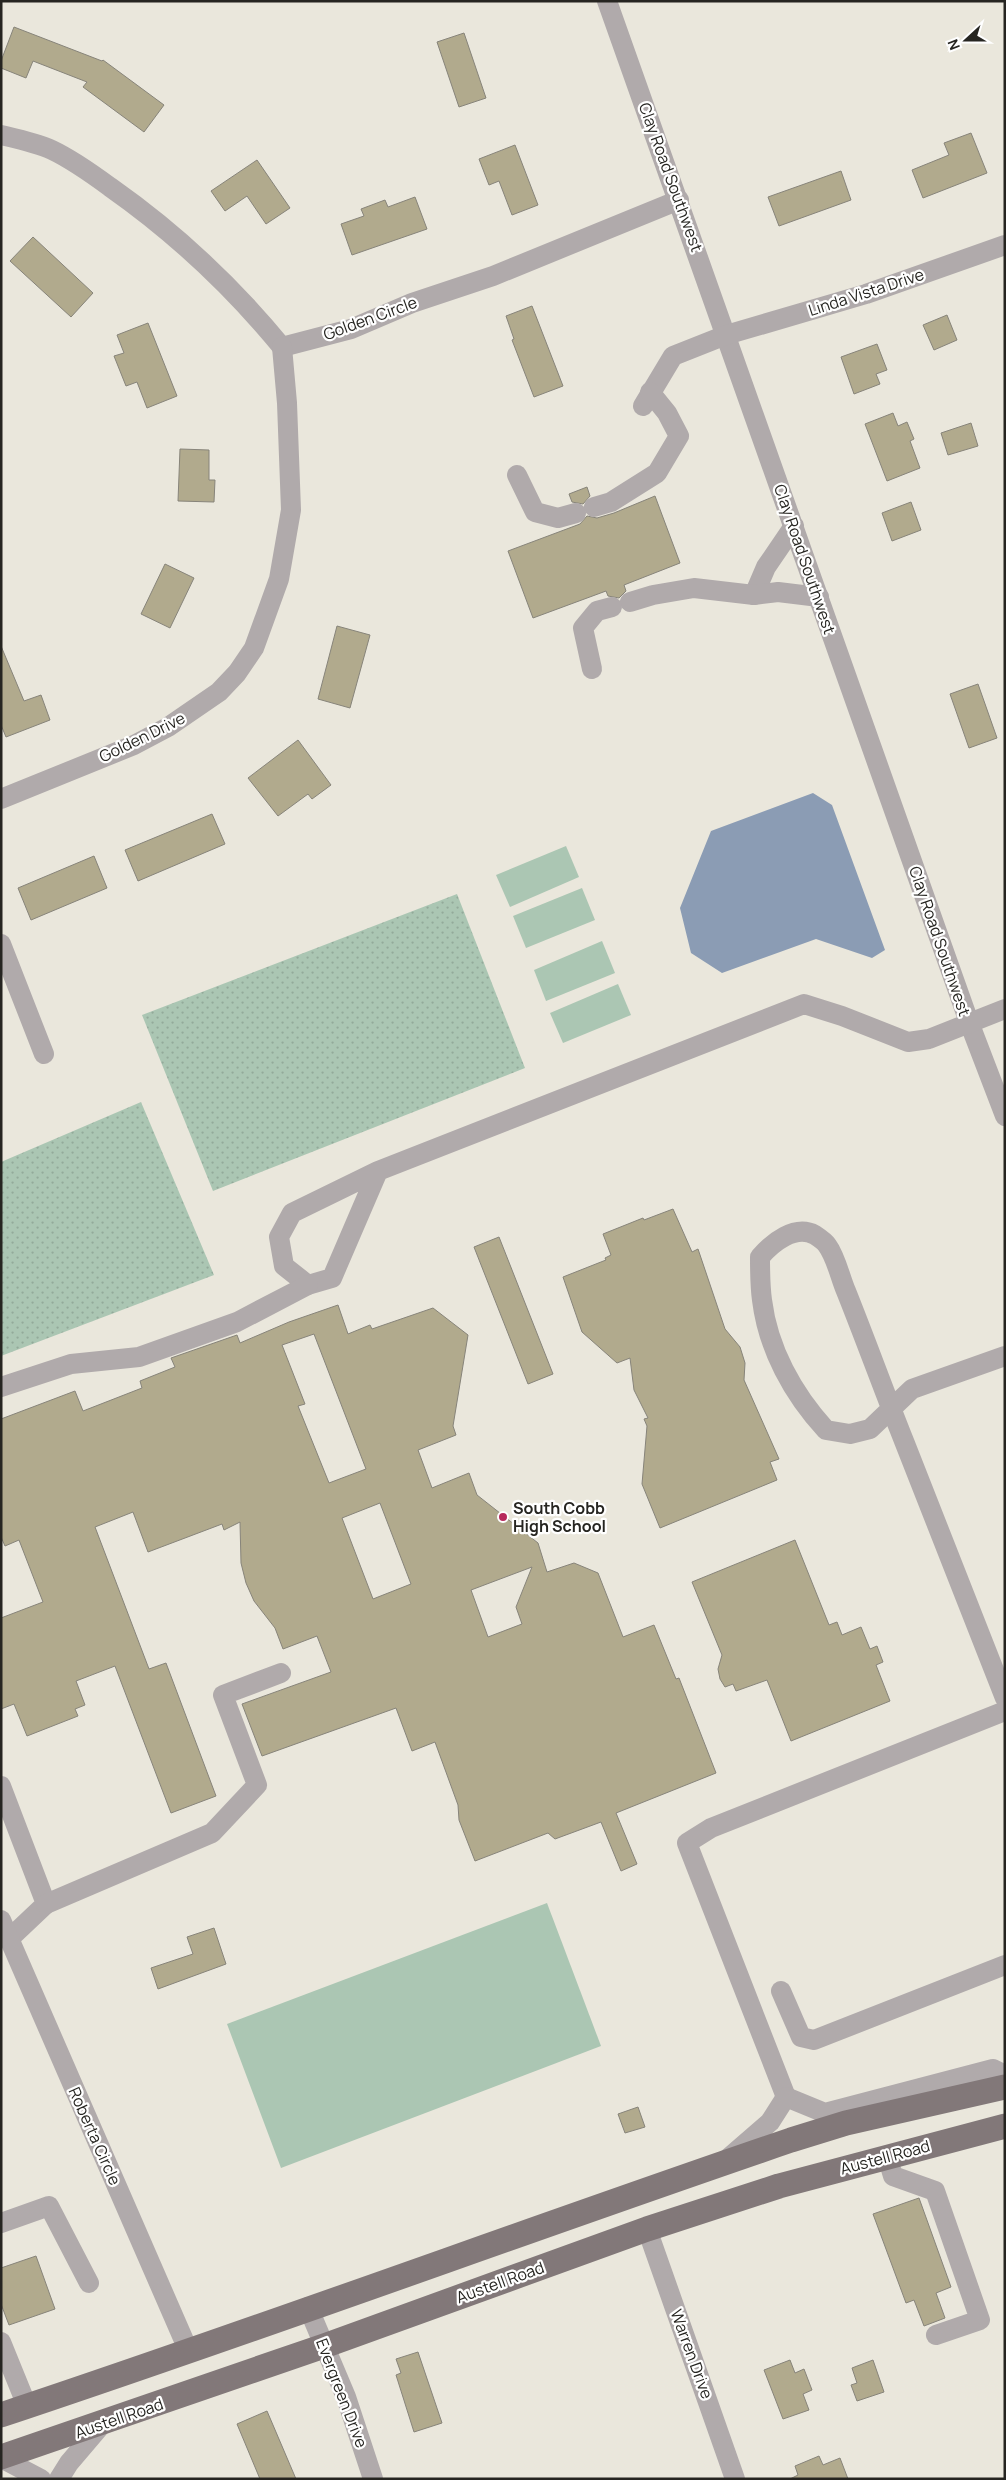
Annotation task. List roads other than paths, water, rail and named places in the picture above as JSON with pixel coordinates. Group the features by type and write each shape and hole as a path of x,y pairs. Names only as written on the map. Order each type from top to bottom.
{"main road":[{"path":"1,2415 190,2352 308,2307 846,2123 1005,2087"},
{"name":"Austell Road","path":"1,2457 324,2346 647,2229 780,2186 1005,2126"}],"street":[{"name":"Clay Road Southwest","path":"607,1 969,1022 1005,1116"},
{"path":"1,135 51,149 76,162 134,204 213,271 253,312 282,347"},
{"name":"Golden Circle","path":"282,347 352,329 412,303 493,276 679,200"},
{"name":"Linda Vista Drive","path":"517,475 535,512 558,518 611,502 657,473 679,436 667,413 647,399 673,356 726,335 866,294 1005,245"},
{"name":"Golden Drive","path":"1,799 134,745 168,727 218,692 237,673 254,648 279,579 291,510 287,403 282,347"},
{"path":"754,595 766,567 794,526"},
{"path":"592,670 583,628 597,611 653,595 694,588 754,595 778,592 819,597"},
{"path":"1,944 44,1054"},
{"path":"308,1285 284,1266 279,1237 292,1213 378,1171 804,1004 842,1016 908,1042 929,1039 1005,1009"},
{"path":"1,1387 71,1364 139,1356 237,1322 308,1285 332,1278 378,1171"},
{"path":"1005,1356 912,1389 891,1410 870,1429 850,1434 826,1430 806,1407 776,1356 762,1301 760,1258 773,1242 800,1231 815,1235 827,1245 891,1410 1005,1698"},
{"path":"9,1939 46,1904 212,1833 258,1785 223,1695 281,1673"},
{"path":"1005,1711 711,1828 687,1843 786,2096 825,2112 994,2069 1005,2075"},
{"path":"1,1786 46,1904"},
{"name":"Roberta Circle","path":"1,1920 190,2352"},
{"path":"781,1991 801,2037 814,2040 1005,1964"},
{"path":"722,2164 770,2122 786,2096"},
{"path":"887,2156 893,2176 935,2190 980,2320 936,2335"},
{"path":"1,2223 50,2206 89,2283"},
{"name":"Warren Drive","path":"647,2229 735,2479"},
{"name":"Evergreen Drive","path":"308,2307 346,2397 373,2479"},
{"path":"1,2342 27,2406"},
{"path":"59,2479 69,2463 103,2423"},
{"path":"1,2457 41,2479"}],"water":[{"path":"813,793 832,805 885,950 872,958 816,939 722,973 691,953 680,908 711,831"}],"place":[{"name":"South Cobb High School","path":"503,1517"}]}
